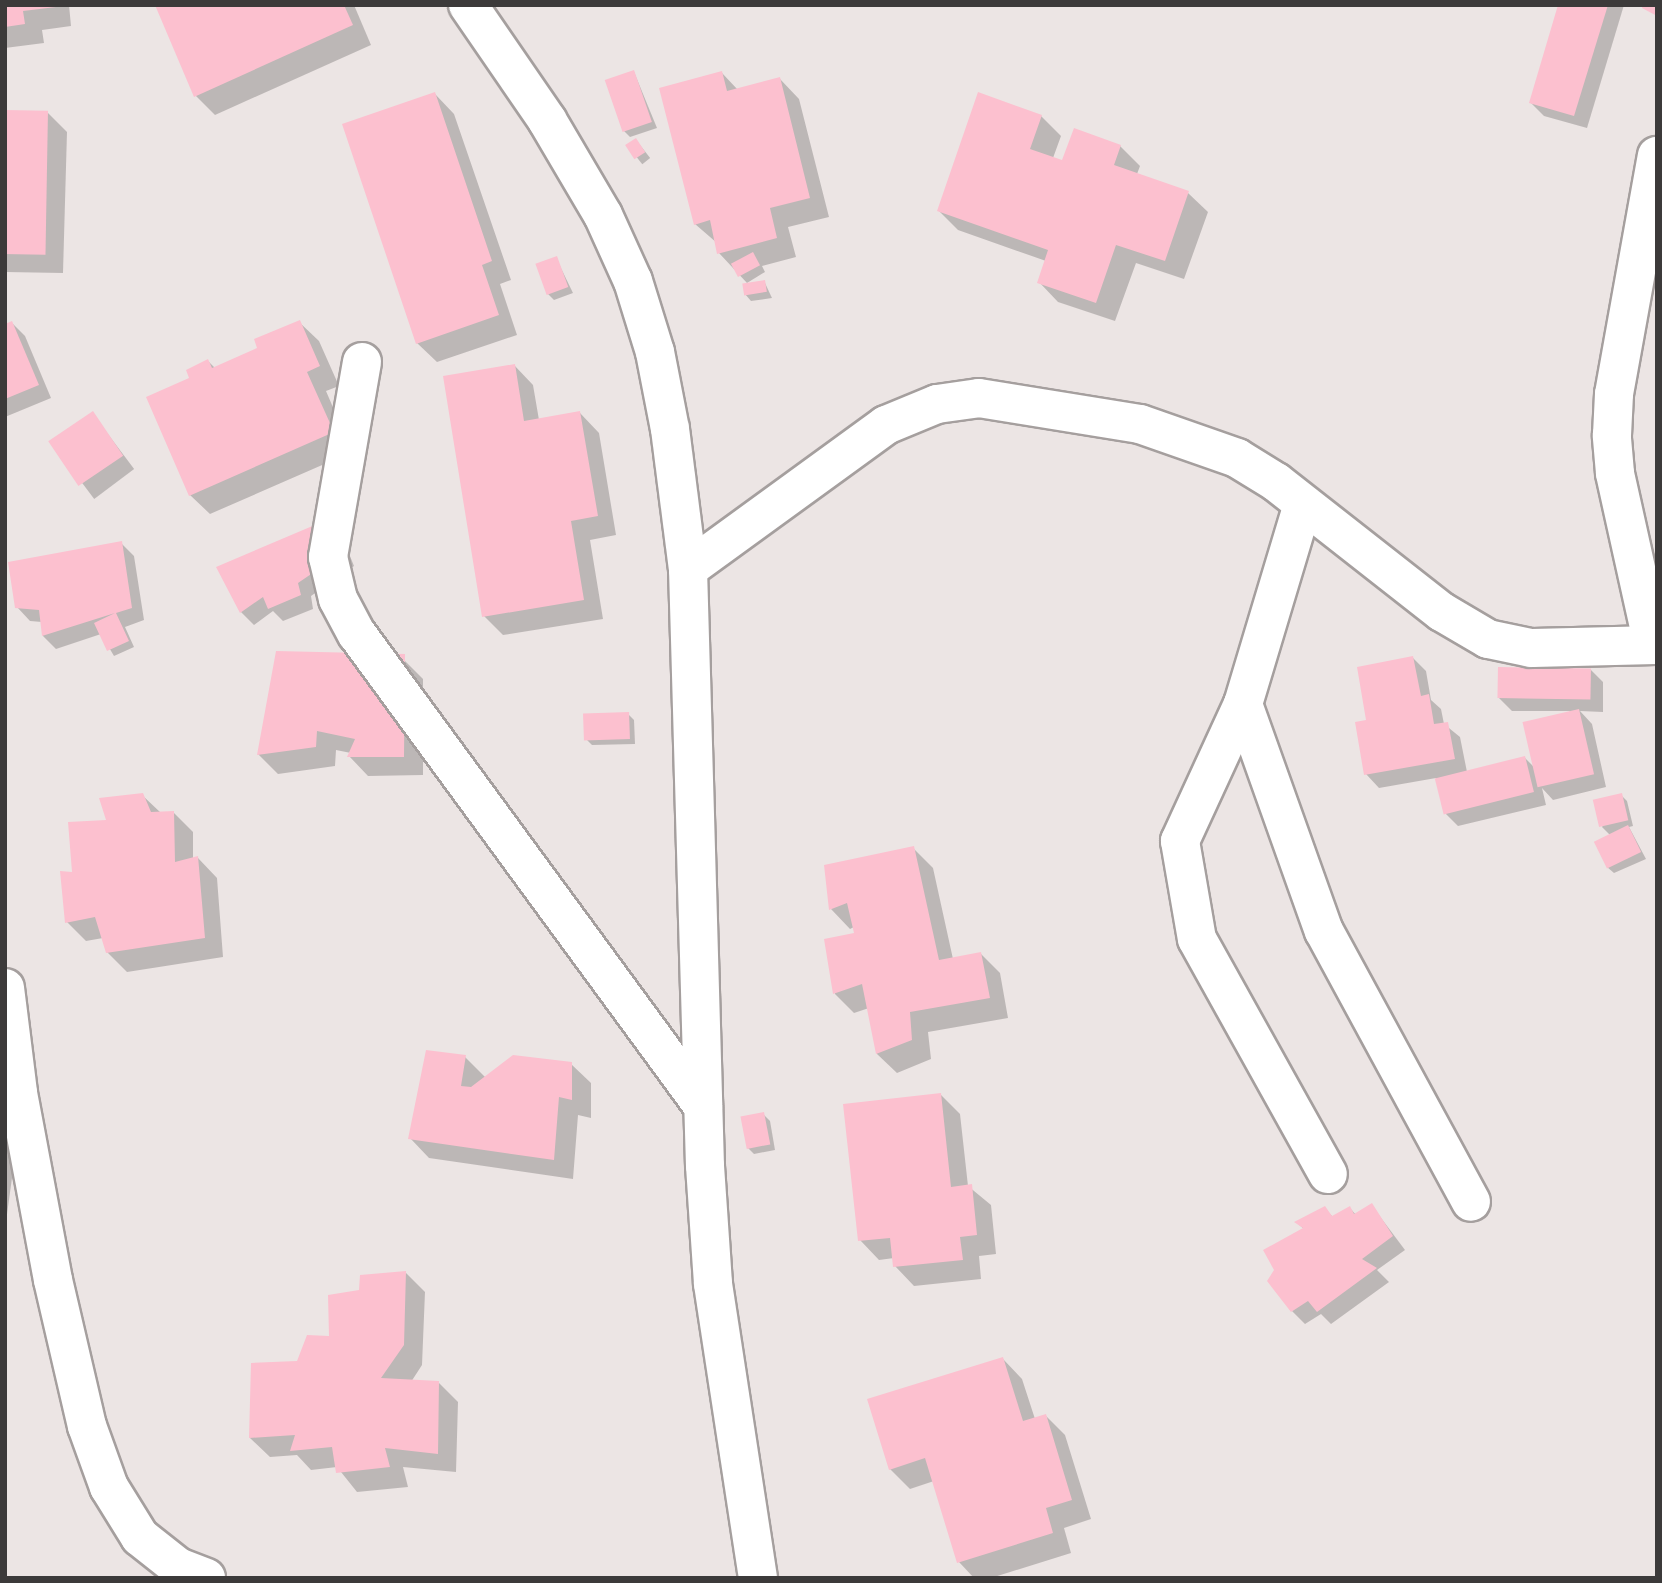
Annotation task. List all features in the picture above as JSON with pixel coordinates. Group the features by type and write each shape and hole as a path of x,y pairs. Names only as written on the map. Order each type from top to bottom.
{"street":[{"path":"468,5 568,156 603,215 633,281 668,416 688,569 703,1106 713,1284 758,1578"},
{"path":"688,569 886,425 936,404 979,398 1140,424 1194,440 1237,458 1303,503 1442,612 1488,639 1531,648 1655,645 1615,473 1612,435 1615,394 1657,156"},
{"path":"362,362 328,557 338,598 357,634 703,1106"},
{"path":"1303,503 1243,704 1180,841 1197,939 1328,1174"},
{"path":"1243,704 1324,931 1471,1202"},
{"path":"5,988 18,1093 53,1280 87,1426 109,1487 140,1536 178,1567 206,1578"}],"building":[{"path":"5,5 56,7 23,11 25,24 5,27"},
{"path":"155,5 344,5 353,25 194,97"},
{"path":"1558,5 1608,5 1574,116 1529,103"},
{"path":"1643,5 1657,5 1657,16 1642,8"},
{"path":"634,70 652,122 623,132 605,80"},
{"path":"722,71 727,91 780,77 810,198 770,208 777,238 717,254 710,220 694,225 659,88"},
{"path":"435,92 492,261 482,265 499,315 416,344 342,124"},
{"path":"978,92 1042,115 1030,149 1062,160 1074,128 1121,145 1114,165 1189,191 1165,261 1116,245 1096,303 1037,283 1048,250 937,211"},
{"path":"5,110 48,111 45,255 5,254"},
{"path":"636,138 645,152 634,159 625,145"},
{"path":"753,252 760,265 738,277 731,264"},
{"path":"557,256 568,287 547,295 535,264"},
{"path":"765,280 767,292 744,295 742,284"},
{"path":"300,320 320,366 307,372 334,432 189,496 146,397 189,378 186,370 208,359 212,368 257,348 254,339"},
{"path":"12,321 39,385 5,399 5,324"},
{"path":"515,364 524,421 580,411 598,516 571,521 584,600 482,617 443,376"},
{"path":"93,411 123,456 78,486 48,441"},
{"path":"329,519 342,553 298,583 301,595 268,609 263,597 240,613 216,567"},
{"path":"122,541 132,608 116,613 129,641 107,651 94,623 115,613 42,636 39,610 15,608 8,562"},
{"path":"276,651 405,654 404,757 347,757 355,739 317,731 316,747 257,755"},
{"path":"1413,656 1421,696 1429,694 1434,724 1448,722 1455,759 1364,775 1355,722 1366,720 1357,667"},
{"path":"1498,667 1591,669 1590,700 1497,698"},
{"path":"1579,709 1594,774 1538,787 1522,722"},
{"path":"629,712 630,739 584,741 583,714"},
{"path":"1525,756 1534,792 1444,814 1435,778"},
{"path":"143,793 151,812 174,811 175,862 198,856 205,938 106,953 95,917 65,923 60,871 72,872 68,822 106,820 99,798"},
{"path":"1622,793 1628,820 1599,827 1593,800"},
{"path":"1628,825 1641,852 1607,869 1594,842"},
{"path":"914,846 939,960 981,952 990,998 910,1012 912,1040 876,1054 862,984 833,994 824,939 854,933 847,903 829,910 824,865"},
{"path":"426,1050 466,1055 461,1086 471,1087 513,1055 572,1062 572,1100 559,1097 554,1160 408,1139"},
{"path":"941,1093 951,1187 972,1184 977,1235 960,1237 963,1260 893,1267 890,1238 858,1241 843,1104"},
{"path":"764,1112 770,1144 747,1149 740,1117"},
{"path":"1372,1203 1393,1236 1362,1259 1377,1268 1317,1312 1308,1301 1291,1312 1267,1281 1274,1270 1263,1250 1303,1228 1294,1222 1325,1206 1332,1216 1350,1206 1354,1214"},
{"path":"406,1271 404,1345 381,1378 439,1381 438,1454 385,1448 390,1467 336,1473 332,1447 290,1451 295,1435 249,1438 251,1363 297,1361 307,1335 329,1336 328,1295 359,1290 360,1275"},
{"path":"1003,1357 1023,1421 1046,1414 1072,1500 1046,1508 1053,1533 957,1563 925,1458 889,1470 867,1399"}]}
